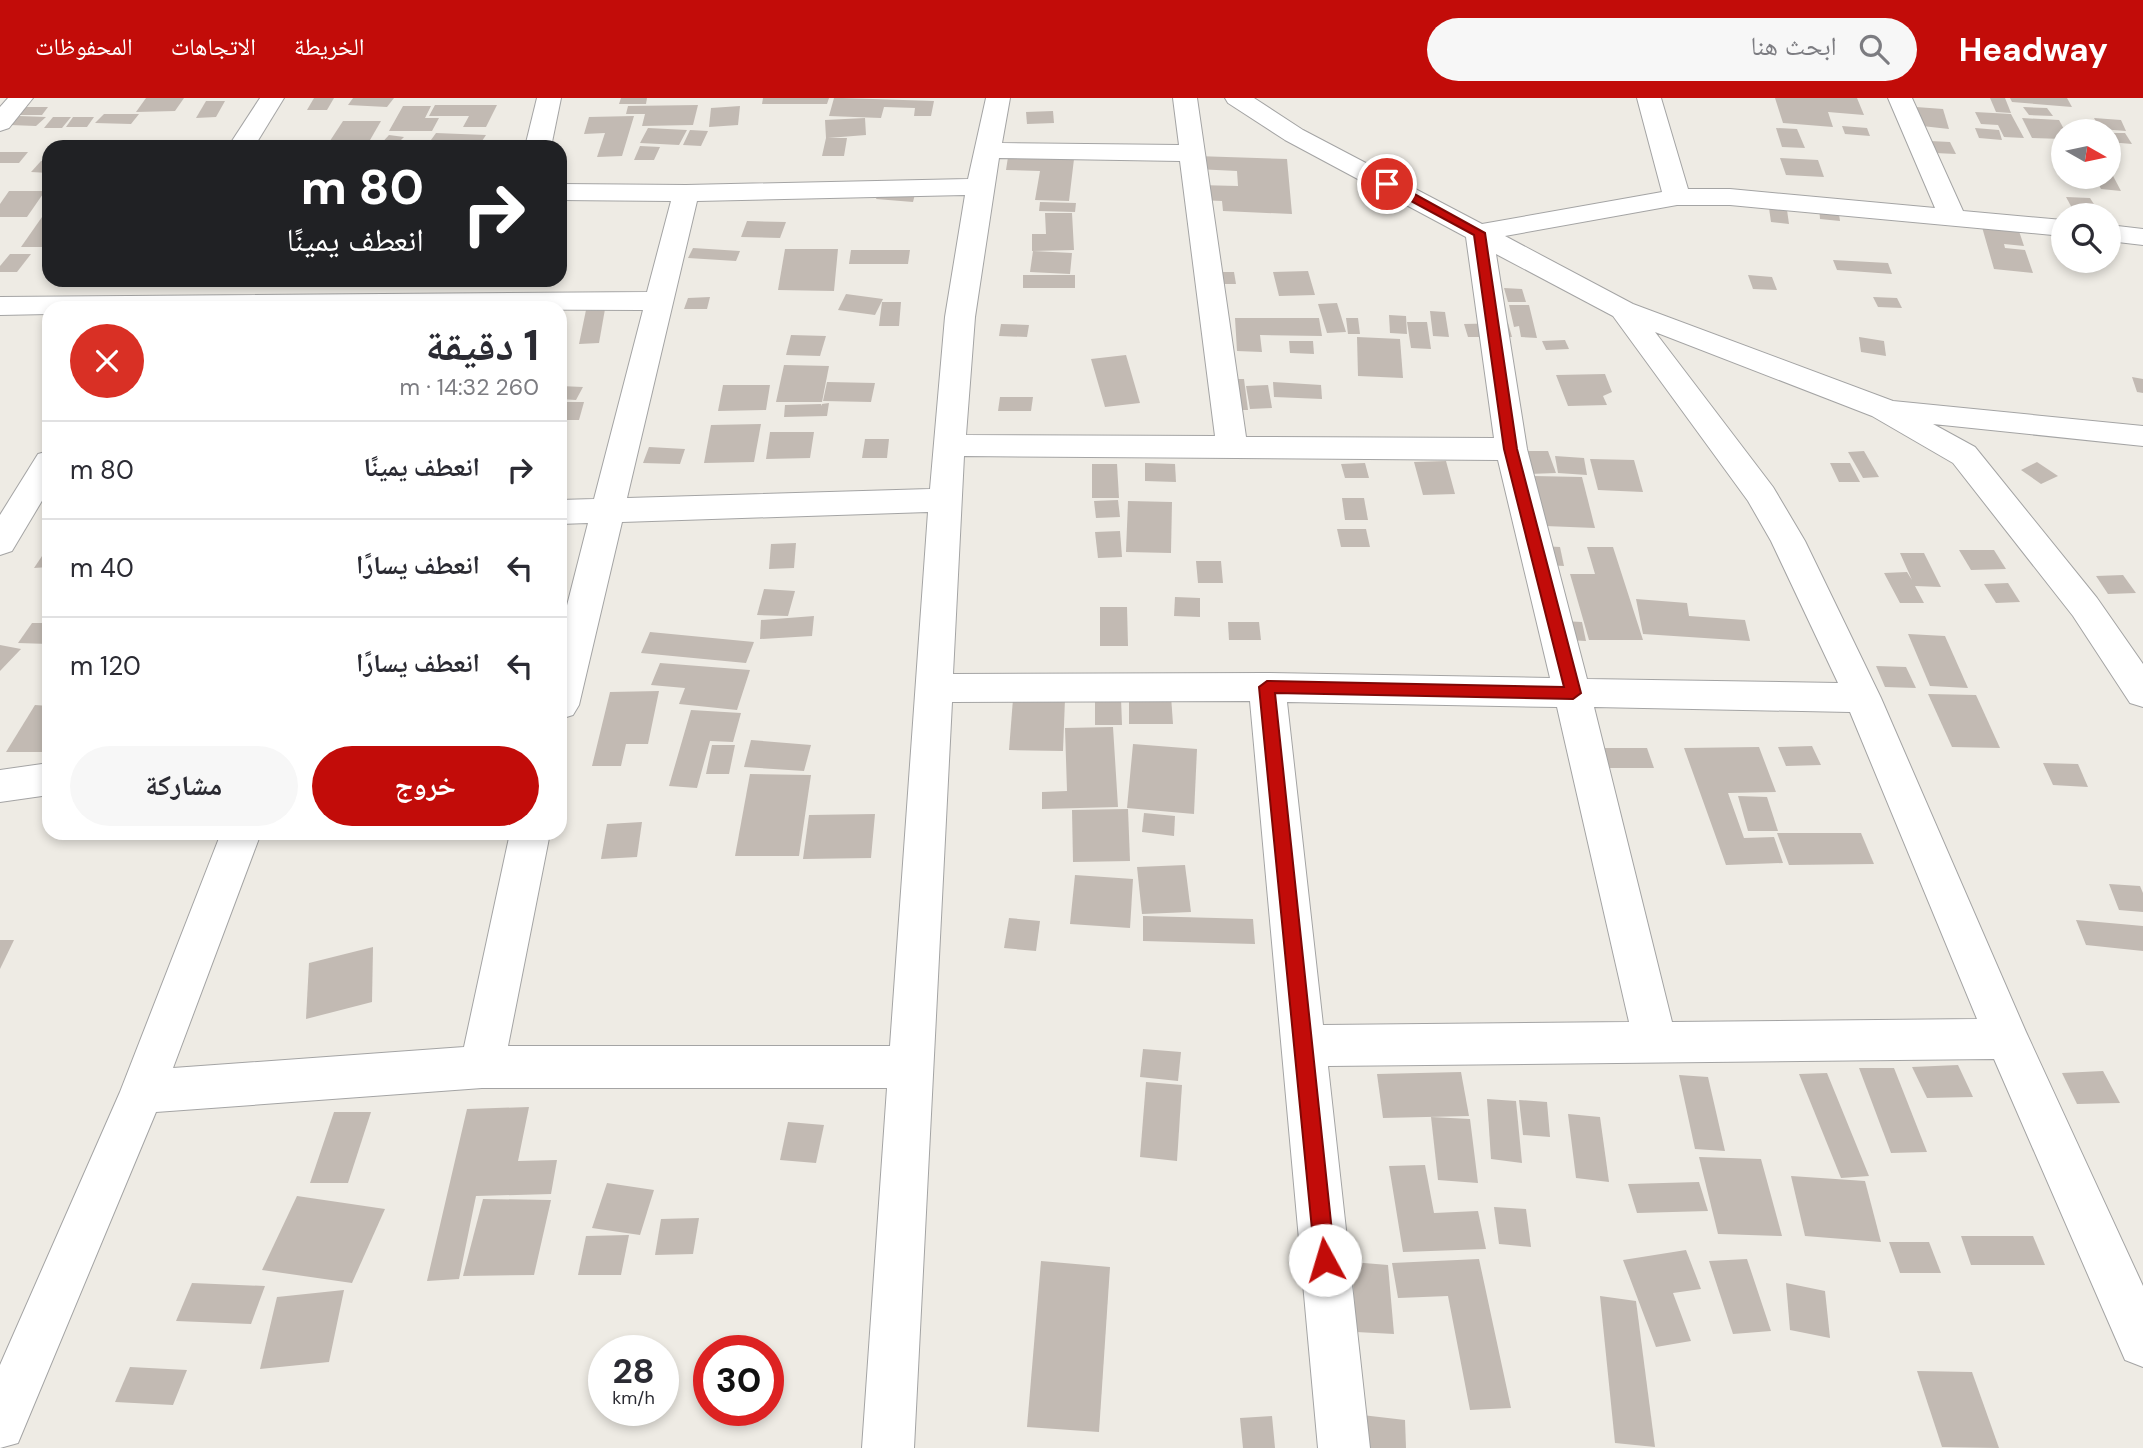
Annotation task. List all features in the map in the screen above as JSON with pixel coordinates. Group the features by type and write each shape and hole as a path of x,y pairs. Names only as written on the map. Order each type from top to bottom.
{"street":[{"path":"0,123 21,98"},
{"path":"245,140 272,98"},
{"path":"540,140 549,98"},
{"path":"888,1448 949,445 960,317 980,187 998,98"},
{"path":"1185,98 1232,448"},
{"path":"1237,98 1294,135 1623,310 1883,408 1964,455 2085,607 2143,693"},
{"path":"1649,98 1677,197"},
{"path":"1900,98 1952,216"},
{"path":"987,150 1192,153"},
{"path":"567,192 687,193 980,187"},
{"path":"567,677 687,193"},
{"path":"1479,233 1677,197 1730,197 2051,227"},
{"path":"1479,233 1511,449 1573,693 1656,1041"},
{"path":"2121,234 2143,237"},
{"path":"567,302 660,301"},
{"path":"0,306 42,306"},
{"path":"1623,310 1761,495 1788,541 1863,698 2007,1039 2143,1342"},
{"path":"1883,408 2143,436"},
{"path":"949,445 1511,449"},
{"path":"5,528 42,472"},
{"path":"567,512 946,500"},
{"path":"5,528 42,521"},
{"path":"934,688 1267,687 1863,698"},
{"path":"1267,687 1344,1448"},
{"path":"0,786 42,780"},
{"path":"0,1424 142,1092 238,840"},
{"path":"482,1068 529,840"},
{"path":"1303,1046 2007,1039"},
{"path":"142,1092 482,1068 911,1067"}],"building":[{"path":"146,98 184,98 175,111 136,112"},
{"path":"314,98 334,98 327,110 307,110"},
{"path":"353,98 394,98 387,107 348,105"},
{"path":"621,98 647,98 646,104 619,104"},
{"path":"763,98 829,98 827,104 762,104"},
{"path":"834,98 934,101 931,116 914,116 915,108 884,107 881,118 829,116"},
{"path":"1775,98 1857,98 1864,115 1828,112 1833,127 1783,123"},
{"path":"1990,98 2005,98 2011,113 1996,112"},
{"path":"2010,98 2067,98 2072,107 2012,102"},
{"path":"206,101 225,101 216,117 196,118"},
{"path":"435,105 497,105 486,127 463,127 469,116 429,116"},
{"path":"698,105 693,125 642,126 645,114 626,114 628,106"},
{"path":"403,106 431,106 425,118 439,118 432,131 389,131"},
{"path":"740,106 738,125 709,127 711,108"},
{"path":"26,107 48,107 42,115 19,115"},
{"path":"1916,107 1943,109 1949,129 1922,126"},
{"path":"2023,107 2047,108 2053,116 2029,115"},
{"path":"1053,111 1054,123 1027,124 1026,112"},
{"path":"1975,112 2011,114 2024,138 2004,137 1998,125 1981,124"},
{"path":"104,114 139,114 131,124 95,123"},
{"path":"19,116 46,117 36,126 10,125"},
{"path":"634,116 622,156 597,157 605,133 584,134 589,117"},
{"path":"53,117 71,117 62,128 44,128"},
{"path":"73,117 94,117 87,127 66,127"},
{"path":"865,118 866,135 828,138 847,138 844,156 822,156 826,138 825,120"},
{"path":"2022,118 2051,120 2051,139 2032,138"},
{"path":"343,121 381,121 370,140 331,140"},
{"path":"1842,126 1867,128 1870,136 1845,134"},
{"path":"648,128 687,130 679,145 640,143"},
{"path":"1776,128 1797,129 1805,148 1782,147"},
{"path":"1975,128 1999,130 2002,140 1979,138"},
{"path":"690,130 708,131 701,146 683,145"},
{"path":"436,133 486,135 483,140 431,140"},
{"path":"2121,133 2125,133 2132,144 2121,143"},
{"path":"389,135 404,137 401,140 384,140"},
{"path":"1930,141 1950,142 1956,154 1935,153"},
{"path":"640,146 660,147 654,160 634,160"},
{"path":"0,152 28,152 19,163 0,163"},
{"path":"1196,156 1287,159 1292,214 1223,211 1222,201 1199,200 1198,185 1238,186 1237,171 1196,169"},
{"path":"1008,157 1074,159 1069,201 1035,200 1040,171 1006,170"},
{"path":"1780,158 1818,160 1824,177 1786,175"},
{"path":"41,161 42,161 42,173 31,172"},
{"path":"881,188 916,190 913,202 876,199"},
{"path":"9,191 42,191 42,195 27,217 0,217 0,204"},
{"path":"2066,197 2090,198 2093,203 2069,203"},
{"path":"1040,202 1076,203 1075,212 1039,211"},
{"path":"1819,205 1838,208 1840,221 1820,219"},
{"path":"1769,208 1787,210 1789,224 1771,222"},
{"path":"1045,213 1072,213 1074,250 1032,251 1032,234 1046,234"},
{"path":"42,217 42,247 21,247"},
{"path":"747,221 786,222 780,238 741,237"},
{"path":"1982,227 2019,231 2024,246 2004,244 2005,248 2025,250 2033,273 1994,269"},
{"path":"693,248 740,251 736,261 688,258"},
{"path":"785,249 838,249 834,291 778,290"},
{"path":"851,250 910,250 908,264 849,264"},
{"path":"1033,251 1072,253 1070,274 1030,272"},
{"path":"10,254 31,254 17,272 0,272 0,266"},
{"path":"1833,260 1888,263 1892,274 1837,270"},
{"path":"1308,271 1315,295 1279,296 1273,272"},
{"path":"1207,272 1234,272 1236,284 1208,284"},
{"path":"1023,275 1075,275 1075,288 1023,288"},
{"path":"1748,275 1772,277 1777,290 1753,289"},
{"path":"1504,288 1522,289 1526,302 1508,302"},
{"path":"846,294 883,299 875,315 838,310"},
{"path":"710,297 707,309 684,309 688,298"},
{"path":"1873,297 1897,298 1902,308 1878,307"},
{"path":"882,302 901,302 899,326 879,326"},
{"path":"1337,303 1346,332 1327,333 1318,304"},
{"path":"1509,305 1529,305 1537,338 1521,337 1519,326 1514,327"},
{"path":"605,309 599,343 579,344 586,310"},
{"path":"1430,311 1445,312 1449,337 1433,336"},
{"path":"1389,315 1406,316 1407,334 1390,333"},
{"path":"1235,318 1319,318 1322,336 1260,335 1262,352 1237,351"},
{"path":"1346,318 1358,318 1360,334 1348,334"},
{"path":"1407,322 1427,322 1431,349 1411,348"},
{"path":"1508,323 1512,337 1468,337 1464,324"},
{"path":"1001,324 1029,325 1027,337 999,336"},
{"path":"791,335 826,336 820,356 786,355"},
{"path":"1357,337 1400,339 1403,378 1358,376"},
{"path":"1859,337 1884,341 1886,356 1861,352"},
{"path":"1565,340 1569,349 1546,350 1542,341"},
{"path":"1289,341 1313,341 1314,354 1290,353"},
{"path":"1126,355 1140,403 1105,407 1091,359"},
{"path":"784,365 829,366 822,402 776,402"},
{"path":"1605,374 1612,392 1603,396 1607,405 1568,406 1556,375"},
{"path":"2132,377 2143,379 2143,393 2137,392"},
{"path":"1222,379 1244,379 1248,410 1226,410"},
{"path":"827,382 875,383 871,402 823,401"},
{"path":"1273,382 1321,385 1322,399 1274,397"},
{"path":"723,385 770,385 766,410 718,411"},
{"path":"1268,385 1272,408 1250,409 1246,386"},
{"path":"567,386 583,387 576,400 567,399"},
{"path":"1000,397 1033,397 1031,411 998,411"},
{"path":"567,402 584,402 579,420 567,420"},
{"path":"829,403 827,416 784,417 785,405 822,406"},
{"path":"761,424 754,462 704,463 711,425"},
{"path":"770,432 814,432 810,458 766,459"},
{"path":"865,439 889,439 887,458 862,458"},
{"path":"649,447 685,449 680,464 643,463"},
{"path":"1521,451 1548,451 1556,473 1529,474"},
{"path":"1864,451 1879,477 1863,478 1848,452"},
{"path":"1555,456 1584,458 1587,475 1558,473"},
{"path":"1590,459 1634,460 1643,492 1598,490"},
{"path":"1446,461 1455,494 1423,495 1414,462"},
{"path":"2037,462 2058,476 2041,484 2021,470"},
{"path":"1145,463 1175,464 1176,482 1145,481"},
{"path":"1365,463 1369,478 1345,478 1341,464"},
{"path":"1830,463 1850,463 1860,482 1839,482"},
{"path":"1092,464 1117,464 1119,498 1092,498"},
{"path":"1533,476 1582,477 1595,528 1545,526"},
{"path":"1342,498 1364,498 1368,520 1345,520"},
{"path":"1118,500 1120,517 1096,518 1094,501"},
{"path":"1128,501 1172,502 1171,553 1126,552"},
{"path":"1337,529 1366,529 1370,547 1341,547"},
{"path":"1120,531 1122,557 1098,558 1095,532"},
{"path":"796,543 794,568 769,569 771,544"},
{"path":"1520,545 1560,547 1564,566 1524,564"},
{"path":"1587,547 1613,547 1643,640 1589,640 1570,574 1595,574"},
{"path":"1959,550 1994,550 2006,569 1971,570"},
{"path":"1900,553 1924,553 1941,587 1915,586 1924,603 1900,603 1884,573 1907,572 1912,580"},
{"path":"42,556 42,567 34,568"},
{"path":"1196,561 1221,561 1223,583 1198,583"},
{"path":"2123,575 2136,593 2108,594 2096,576"},
{"path":"2008,583 2020,602 1996,603 1984,584"},
{"path":"764,589 795,591 788,616 757,615"},
{"path":"1175,597 1200,598 1200,617 1174,616"},
{"path":"1636,599 1687,603 1689,616 1745,620 1750,641 1643,634"},
{"path":"1100,607 1127,607 1128,646 1100,646"},
{"path":"814,616 812,636 760,639 761,620"},
{"path":"1543,620 1582,622 1586,641 1546,639"},
{"path":"1228,622 1259,622 1261,640 1229,640"},
{"path":"32,623 42,623 42,644 18,643"},
{"path":"650,632 754,642 746,663 641,653"},
{"path":"1908,634 1945,636 1968,688 1930,686"},
{"path":"0,645 21,649 0,671"},
{"path":"660,663 750,670 737,710 679,704 685,688 651,685"},
{"path":"1876,666 1906,667 1916,688 1885,687"},
{"path":"659,691 648,744 626,744 621,766 592,766 610,692"},
{"path":"1928,694 1976,695 2000,748 1952,747"},
{"path":"1129,696 1171,696 1173,724 1129,724"},
{"path":"1095,697 1121,698 1122,725 1095,725"},
{"path":"1013,699 1065,699 1063,751 1009,750"},
{"path":"35,705 42,706 42,752 6,752"},
{"path":"691,710 741,713 733,742 710,741 697,788 669,786"},
{"path":"1113,727 1118,807 1042,809 1042,792 1067,791 1065,728"},
{"path":"751,740 811,745 804,771 744,767"},
{"path":"1133,744 1197,749 1194,814 1127,808"},
{"path":"712,745 735,745 729,774 706,774"},
{"path":"1812,746 1821,765 1786,766 1778,747"},
{"path":"1759,747 1776,792 1728,793 1744,838 1774,837 1783,863 1726,865 1684,748"},
{"path":"1601,748 1647,748 1654,768 1607,768"},
{"path":"2043,763 2078,764 2088,787 2053,785"},
{"path":"750,774 811,775 799,856 735,856"},
{"path":"1738,796 1767,797 1778,831 1748,831"},
{"path":"1128,809 1130,861 1073,862 1072,810"},
{"path":"1144,813 1175,816 1174,836 1142,832"},
{"path":"875,814 871,858 803,859 809,815"},
{"path":"642,822 637,857 601,859 607,824"},
{"path":"1777,833 1861,833 1874,864 1789,865"},
{"path":"1185,865 1191,912 1142,914 1137,867"},
{"path":"1075,875 1133,879 1130,928 1070,924"},
{"path":"2109,884 2140,886 2143,893 2143,912 2119,910"},
{"path":"1143,916 1253,919 1255,944 1143,941"},
{"path":"1009,918 1040,921 1036,951 1004,948"},
{"path":"2076,920 2143,926 2143,951 2086,945"},
{"path":"0,940 14,940 0,969"},
{"path":"373,947 372,1002 306,1019 309,963"},
{"path":"1143,1049 1181,1052 1178,1081 1140,1077"},
{"path":"1958,1065 1973,1097 1927,1098 1912,1067"},
{"path":"1859,1068 1894,1068 1927,1152 1891,1153"},
{"path":"2103,1071 2120,1103 2077,1104 2062,1073"},
{"path":"1461,1072 1469,1116 1383,1118 1377,1074"},
{"path":"1827,1073 1869,1176 1841,1178 1799,1074"},
{"path":"1679,1075 1708,1077 1725,1151 1695,1149"},
{"path":"1146,1082 1182,1085 1177,1161 1140,1157"},
{"path":"1487,1099 1516,1101 1522,1163 1491,1159"},
{"path":"1519,1100 1547,1102 1550,1137 1523,1135"},
{"path":"529,1107 518,1161 557,1160 551,1194 476,1196 459,1279 427,1281 467,1109"},
{"path":"334,1112 371,1112 348,1183 310,1183"},
{"path":"1568,1114 1600,1117 1609,1182 1576,1178"},
{"path":"1431,1117 1470,1119 1478,1183 1438,1180"},
{"path":"788,1122 824,1125 816,1163 780,1160"},
{"path":"1699,1157 1761,1159 1782,1236 1718,1234"},
{"path":"1425,1165 1434,1213 1478,1211 1486,1249 1403,1252 1389,1166"},
{"path":"1791,1176 1865,1181 1881,1242 1805,1236"},
{"path":"1699,1182 1708,1211 1637,1213 1628,1184"},
{"path":"607,1183 654,1190 640,1235 592,1228"},
{"path":"297,1196 385,1209 352,1283 262,1270"},
{"path":"483,1199 551,1200 534,1275 463,1276"},
{"path":"1494,1207 1526,1209 1531,1247 1499,1244"},
{"path":"699,1218 693,1254 655,1255 661,1219"},
{"path":"629,1235 621,1275 578,1275 586,1236"},
{"path":"1961,1236 2033,1236 2045,1265 1971,1265"},
{"path":"1889,1242 1929,1242 1941,1273 1900,1273"},
{"path":"1686,1250 1701,1289 1673,1293 1691,1341 1656,1347 1623,1260"},
{"path":"1479,1259 1511,1408 1470,1410 1448,1296 1398,1298 1392,1263"},
{"path":"1747,1259 1771,1331 1733,1334 1709,1261"},
{"path":"1041,1261 1110,1267 1099,1432 1027,1427"},
{"path":"1352,1262 1388,1265 1394,1334 1356,1332"},
{"path":"192,1283 265,1286 251,1324 176,1321"},
{"path":"1786,1283 1825,1291 1830,1338 1790,1330"},
{"path":"344,1290 329,1362 260,1369 277,1297"},
{"path":"1600,1296 1636,1301 1655,1447 1615,1443"},
{"path":"130,1367 187,1370 173,1405 115,1402"},
{"path":"1917,1371 1972,1372 1999,1448 1942,1447"},
{"path":"1362,1415 1405,1420 1406,1448 1363,1448"},
{"path":"1272,1416 1275,1448 1243,1448 1240,1418"}],"route":[{"path":"1325,1260 1267,687 1573,693 1544,570 1511,449 1479,233 1387,184"}]}
